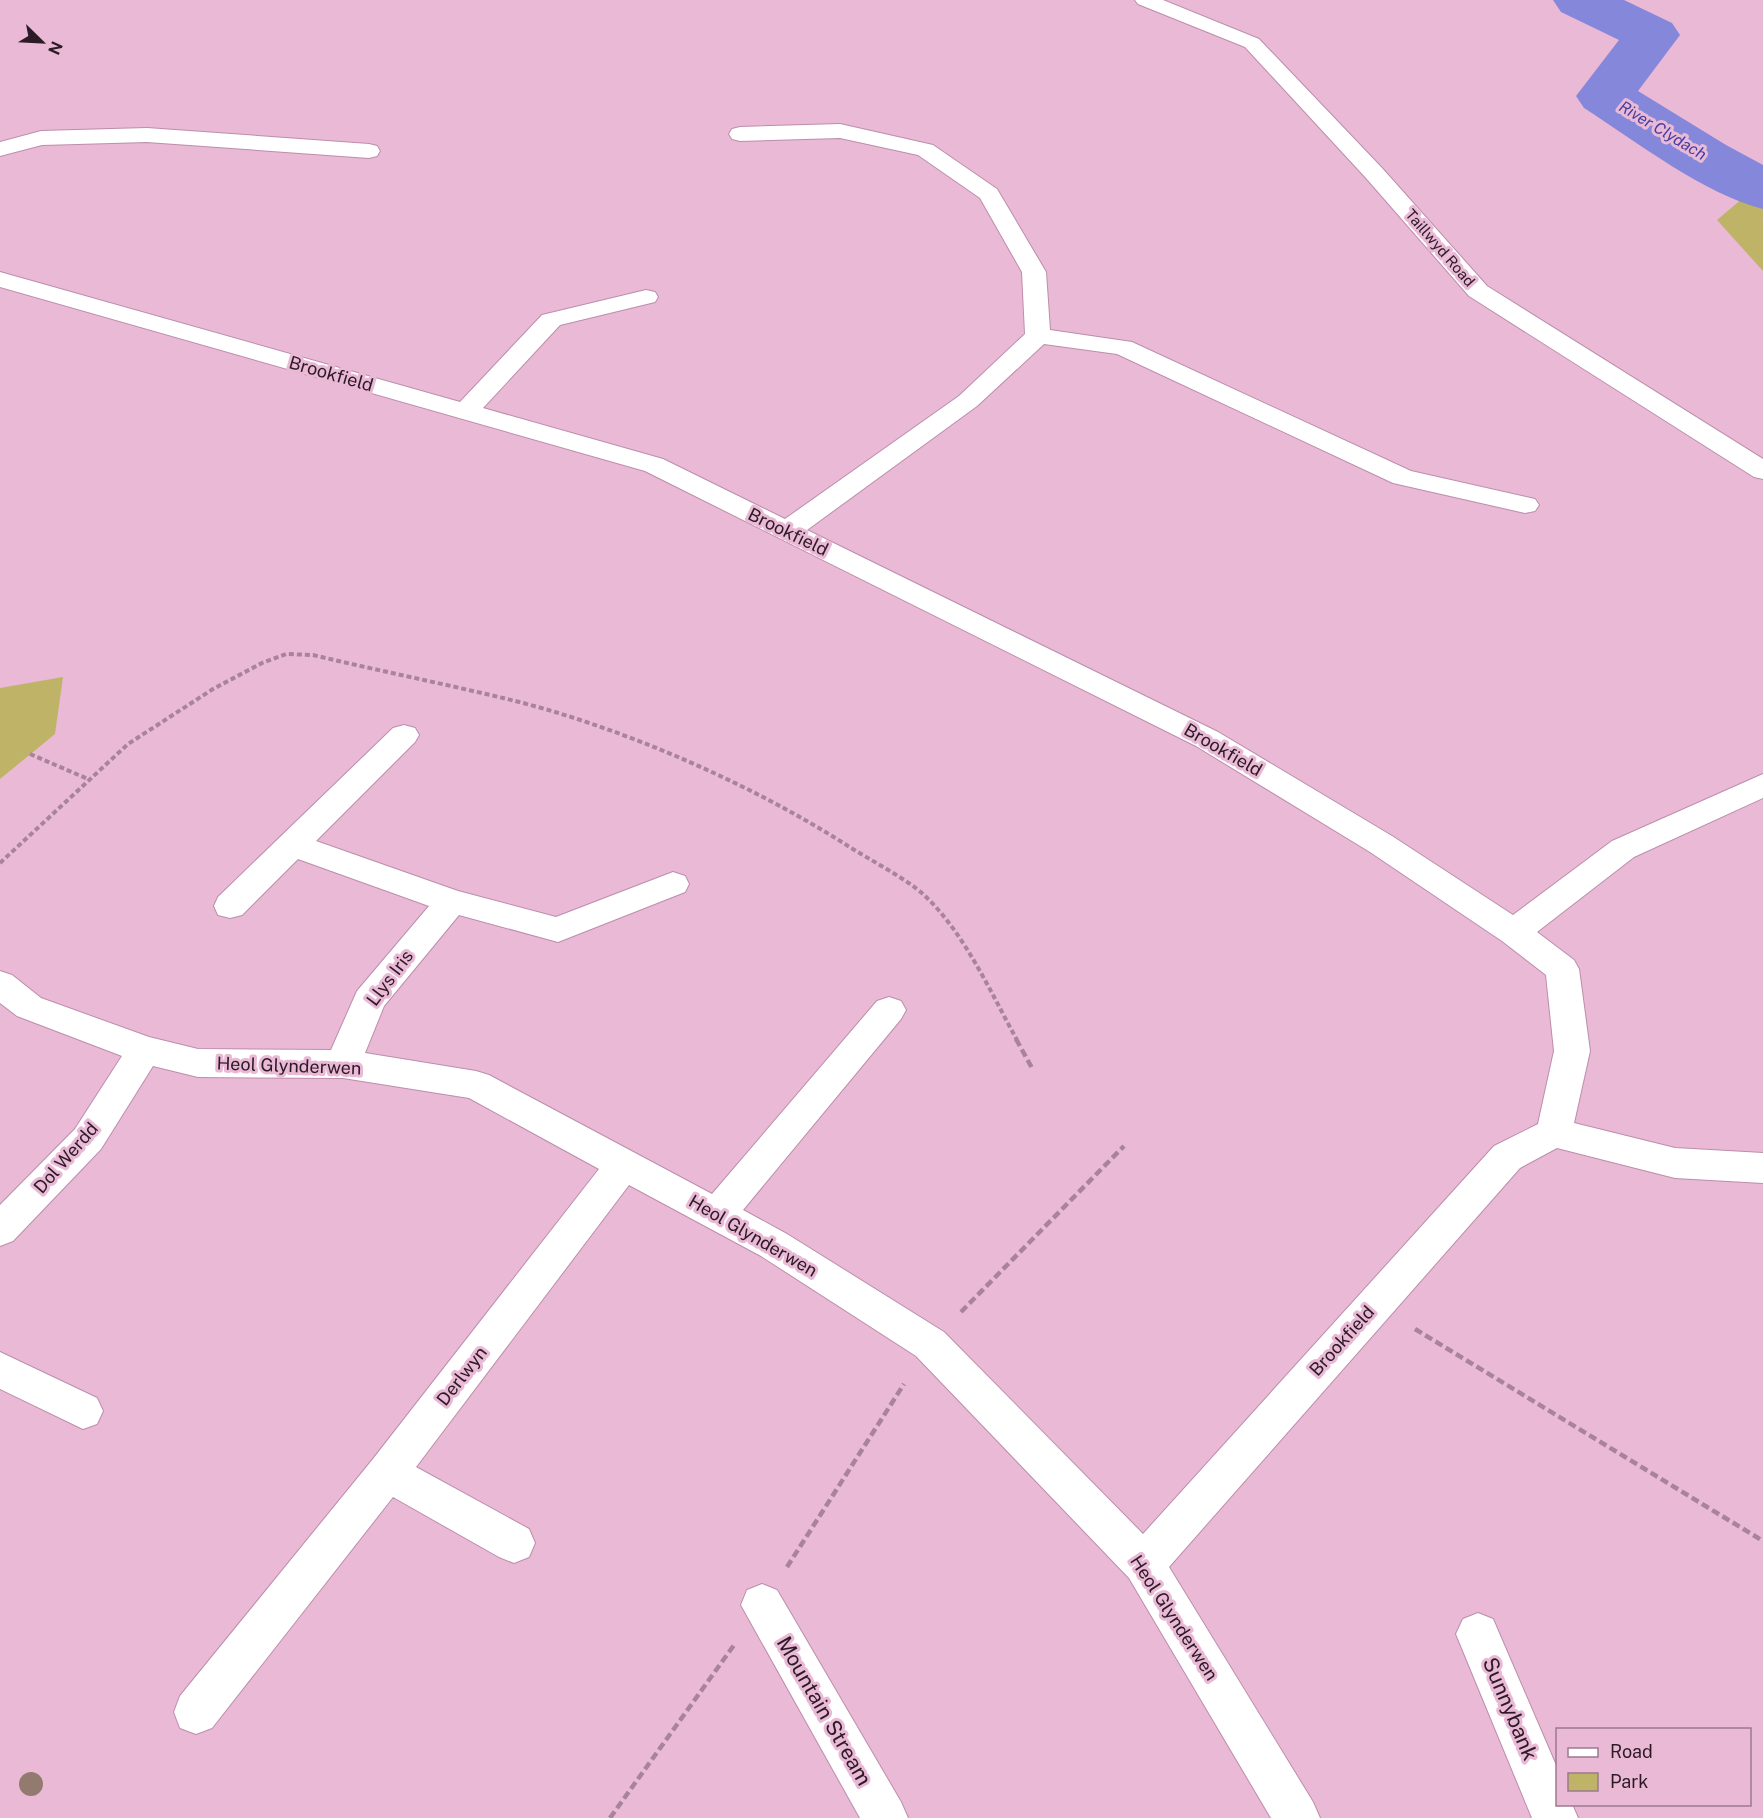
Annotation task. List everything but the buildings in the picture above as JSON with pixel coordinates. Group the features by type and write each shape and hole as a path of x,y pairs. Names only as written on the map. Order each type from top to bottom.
{"street":[{"name":"Taillwyd Road","path":"1145,0 1252,43 1374,173 1478,291 1763,471"},
{"path":"740,134 840,132 926,150 990,194 1034,272 1038,336"},
{"path":"0,149 41,138 147,135 369,151"},
{"name":"Brookfield","path":"0,279 654,465 1207,739 1381,844 1514,932 1562,969 1572,1051 1554,1133 1508,1157 1374,1304 1144,1564"},
{"path":"465,412 551,320 646,297"},
{"path":"1038,336 1123,347 1402,477 1525,505"},
{"path":"787,531 968,401 1038,336"},
{"path":"230,906 404,735"},
{"path":"1514,932 1623,849 1763,785"},
{"path":"293,845 452,901 558,930 673,884"},
{"name":"Llys Iris","path":"343,1064 369,1000 452,901"},
{"name":"Heol Glynderwen","path":"0,984 29,1007 145,1050 198,1063 343,1064 476,1085 774,1245 930,1344 1144,1564 1297,1818"},
{"path":"717,1214 889,1010"},
{"name":"Dol Werdd","path":"0,1230 88,1139 145,1050"},
{"path":"1554,1133 1675,1163 1763,1168"},
{"name":"Derlwyn","path":"196,1712 387,1472 624,1164"},
{"path":"0,1370 83,1411"},
{"path":"387,1472 514,1544"},
{"name":"Mountain Stream","path":"762,1605 885,1818"},
{"name":"Sunnybank","path":"1478,1634 1555,1818"}],"path":[{"path":"0,863 128,744 213,689 262,663 286,654 313,655 504,698 573,719 683,760 783,807 871,859 924,895 964,945 1032,1068"},
{"path":"30,754 88,779"},
{"path":"610,1818 762,1605 930,1344 1124,1146"},
{"path":"1374,1304 1763,1541"}],"green space":[{"path":"1763,181 1763,271 1717,220"},
{"path":"63,677 55,734 0,779 0,688"}],"waterway":[{"name":"River Clydach","path":"1580,0 1652,35 1605,96 1704,158 1763,190"}]}
